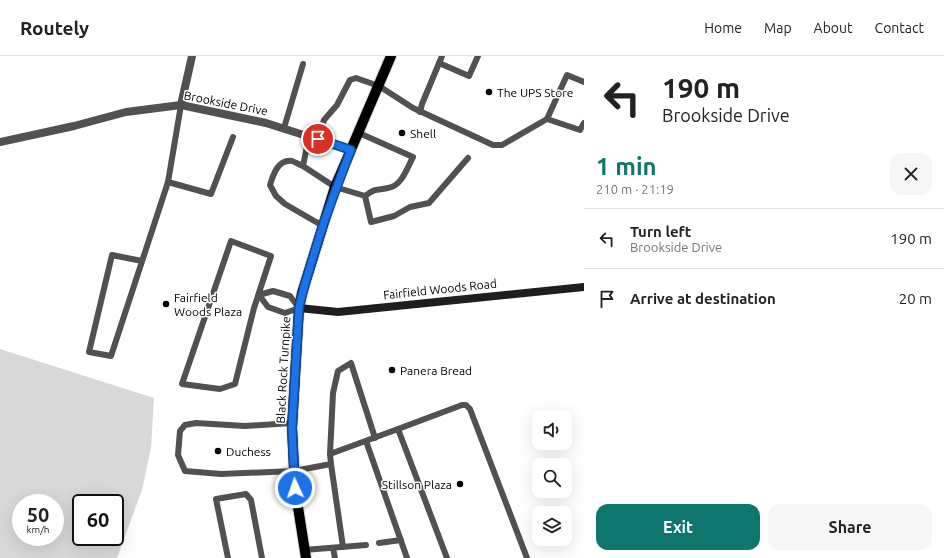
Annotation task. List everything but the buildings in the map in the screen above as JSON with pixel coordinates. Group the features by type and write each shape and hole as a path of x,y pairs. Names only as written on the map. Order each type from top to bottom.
{"main road":[{"name":"Black Rock Turnpike","path":"305,554 295,488 292,423 299,308 302,293 335,187 391,56"},
{"name":"Fairfield Woods Road","path":"299,308 338,312 584,287"}],"street":[{"path":"181,105 192,56"},
{"name":"Brookside Drive","path":"0,142 74,126 126,112 181,105 266,123 351,150"}],"lane":[{"path":"420,112 442,56"},
{"path":"439,63 469,76 478,56"},
{"path":"284,128 303,64"},
{"path":"318,139 326,118 337,105 350,80 354,78 379,86 420,112 493,145 502,145 547,119 567,75 584,82"},
{"path":"142,261 112,255 89,352 110,356 142,261 168,182 181,105"},
{"path":"547,119 580,130 584,123"},
{"path":"359,133 413,157 400,183 390,188 375,189 365,196"},
{"path":"303,166 308,136"},
{"path":"168,182 211,194 233,137"},
{"path":"365,196 371,222 394,216 410,207 429,203 468,158"},
{"path":"323,226 284,204 276,196 270,185 275,171 282,163 291,161 303,166 335,187 365,196"},
{"path":"231,241 271,256 258,295 235,384 220,389 182,384 231,241"},
{"path":"273,291 290,296 299,308 285,313 268,307 258,295 273,291"},
{"path":"343,547 330,454 334,386 338,371 351,363 374,438"},
{"path":"330,454 462,405 466,405 470,409 527,558"},
{"path":"292,423 245,426 196,423 185,425 180,431 178,455 185,471 221,474 294,471 331,464"},
{"path":"398,429 447,558"},
{"path":"366,441 408,558"},
{"path":"228,558 216,499 246,494 251,500 262,558"},
{"path":"378,543 401,540"},
{"path":"305,554 333,548 366,545"},
{"path":"333,548 335,558"}],"shaded area":[{"path":"0,349 154,398 151,448 142,490 124,539 124,494 72,494 72,546 121,546 117,558 0,558"}],"place":[{"name":"The UPS Store","path":"489,92"},
{"name":"Shell","path":"402,133"},
{"name":"Fairfield Woods Plaza","path":"166,304"},
{"name":"Panera Bread","path":"392,370"},
{"name":"Duchess","path":"218,451"},
{"name":"Stillson Plaza","path":"460,484"}],"route":[{"path":"295,488 292,428 299,308 302,293 335,187 351,150 318,139"}]}
